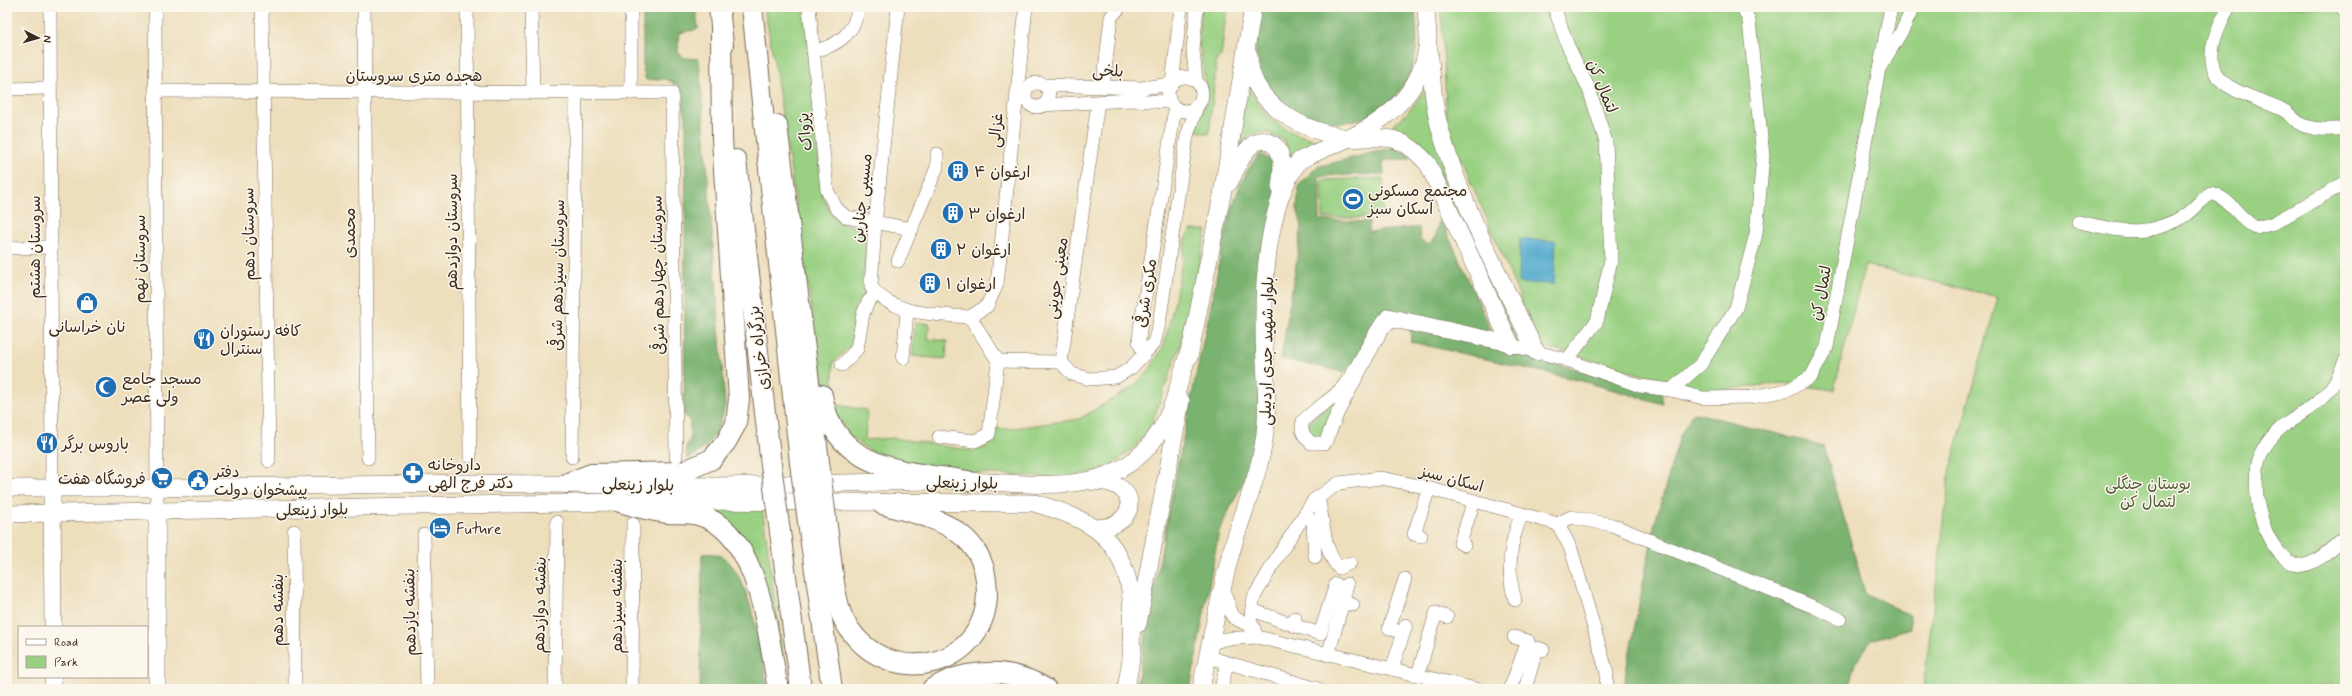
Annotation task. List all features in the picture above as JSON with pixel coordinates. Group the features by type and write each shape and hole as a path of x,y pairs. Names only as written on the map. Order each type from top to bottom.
{"highway":[{"name":"بزرگراه خرازی","path":"719,7 771,466 801,689"},
{"name":"بزرگراه خرازی","path":"752,15 818,528 832,689"},
{"path":"752,15 772,94 797,273 810,463"},
{"path":"568,483 591,474 683,472 712,459 726,442 736,424 739,399 722,139 721,32"},
{"path":"797,273 815,351 824,409 836,435 856,453 882,466 968,481"},
{"path":"620,502 646,510 698,515 717,525 734,541 749,565 761,598 778,689"},
{"path":"818,528 844,620 854,636 869,651 889,662 912,666 936,663 962,649 974,635 982,622 988,591 981,562 973,546 949,526 882,504"},
{"path":"932,689 959,677 983,673 1011,675 1027,679 1046,689"}],"main road":[{"name":"بلوار شهید جدی اردبیلی","path":"1201,689 1208,650 1231,553 1262,449 1266,424 1264,331 1265,294 1269,252 1279,197 1290,173 1299,161 1380,122 1403,101 1418,75 1428,38 1426,7"},
{"path":"1252,10 1249,56 1251,71 1265,96 1276,108 1303,126 1349,138 1383,138 1396,140 1418,152 1428,164 1510,343"},
{"path":"1126,689 1191,346 1222,195 1252,10"},
{"path":"1428,38 1441,131 1458,179 1487,248 1536,352"},
{"path":"1222,195 1243,155 1258,141 1265,140 1272,143 1281,156 1282,168 1279,197"},
{"name":"بلوار زینعلی","path":"7,488 157,488 568,483 718,486 968,481 1068,485 1087,482 1115,472 1140,454 1158,434 1168,414 1191,346"},
{"path":"1087,482 1114,483 1122,488 1127,496 1129,505 1123,520 1107,528 1096,528"},
{"path":"219,487 219,510"},
{"path":"52,488 53,626"},
{"name":"بلوار زینعلی","path":"7,514 620,502 1034,504 1069,513 1096,528 1117,553 1130,591 1131,658"},
{"path":"157,511 157,689"},
{"path":"53,678 53,689"}],"street":[{"name":"سروستان هشتم","path":"50,7 52,488"},
{"name":"سروستان نهم","path":"155,7 157,511"},
{"name":"سروستان دهم","path":"262,7 269,461"},
{"name":"محمدی","path":"364,7 368,458"},
{"name":"سروستان دوازدهم","path":"467,7 470,456"},
{"path":"531,7 533,93"},
{"path":"631,7 631,93"},
{"name":"پژواک","path":"809,7 827,190 836,208 846,217 875,224 912,229"},
{"path":"813,52 828,49 848,35 858,14 858,7"},
{"name":"مسیبی چناربن","path":"876,293 871,287 870,277 898,7"},
{"name":"غزالی","path":"970,317 987,306 997,284 1014,108 1023,85 1026,7"},
{"path":"1103,87 1111,17 1120,7"},
{"path":"1172,84 1180,78 1191,78 1196,81 1200,85 1202,96 1197,106 1184,112 1172,105 1168,93 1172,84 1181,7"},
{"path":"1196,81 1193,50 1197,7"},
{"name":"لتمال کن","path":"1554,7 1568,46 1589,89 1606,142 1610,260 1597,321 1567,360"},
{"path":"1671,390 1701,364 1736,308 1756,234 1763,156 1749,21 1743,7"},
{"name":"لتمال کن","path":"1510,343 1567,360 1640,386 1671,390 1703,398 1752,397 1788,390 1811,377 1827,347 1891,7"},
{"name":"لتمال کن","path":"1879,69 1903,29 1913,7"},
{"path":"2228,7 2221,20 2211,56 2216,75 2230,87 2285,111 2304,126 2334,130 2345,128"},
{"path":"2342,7 2345,11"},
{"name":"بلخی","path":"1023,85 1037,83 1044,85 1141,88 1172,84"},
{"path":"1023,85 1025,99 1039,106 1049,96 1044,85"},
{"path":"7,89 50,88"},
{"name":"هجده متری سروستان","path":"155,91 672,93"},
{"name":"سروستان سیزدهم شرقی","path":"572,457 576,93"},
{"name":"سروستان چهاردهم شرقی","path":"672,93 676,457"},
{"name":"بلخی","path":"1014,108 1098,102 1156,100 1172,105"},
{"name":"معینی جوینی","path":"1060,362 1098,102"},
{"name":"مکری شرقی","path":"1172,105 1140,329 1139,342 1144,354 1154,343 1187,136 1190,120 1197,106"},
{"path":"898,261 937,167 937,154"},
{"path":"2079,222 2138,233 2163,226 2187,214 2211,193 2222,196 2244,222 2256,228 2274,223 2345,182"},
{"path":"7,248 51,247"},
{"path":"842,365 857,348 863,314 868,302 876,293 907,311 970,317 998,361 989,434 975,441 938,437"},
{"path":"903,358 907,311"},
{"path":"1388,314 1510,343 1392,321 1382,330 1338,412 1325,443 1311,443 1304,436 1301,427 1303,421 1338,393 1348,381 1379,325 1388,314"},
{"path":"998,361 1060,362 1072,374 1090,379 1116,377 1131,368 1144,354"},
{"path":"2345,361 2332,388 2322,398 2282,425 2269,439 2260,456 2257,476 2263,523 2274,544 2288,562 2297,565 2308,565 2345,537"},
{"name":"اسکان سبز","path":"1255,632 1250,620 1254,597 1305,514 1318,498 1339,483 1381,478 1428,488 1558,524"},
{"path":"1421,536 1414,534 1428,488"},
{"path":"1318,498 1325,533 1335,564 1339,568 1350,563"},
{"path":"1464,545 1460,543 1474,501"},
{"path":"1305,514 1313,522 1315,557"},
{"path":"1514,600 1510,552 1513,535 1522,514"},
{"path":"1606,689 1607,673 1601,651 1571,549 1558,524 1571,517 1612,526 1814,606 1840,619"},
{"name":"بنفشه دوازدهم","path":"555,689 557,522"},
{"name":"بنفشه سیزدهم","path":"632,689 633,524"},
{"name":"بنفشه دهم","path":"294,531 295,689"},
{"name":"بنفشه یازدهم","path":"424,535 427,689"},
{"path":"1392,669 1405,628 1389,628 1405,578"},
{"path":"1252,610 1294,621 1320,634 1342,584 1348,604 1328,655"},
{"path":"1223,590 1233,617 1255,632 1328,655 1476,689"},
{"path":"1418,675 1436,613 1447,617"},
{"path":"1255,632 1224,639 1208,650 1227,663 1318,689"},
{"path":"1510,689 1528,641 1514,637"},
{"path":"1525,689 1536,648 1543,650"},
{"path":"1221,689 1227,663"}],"green space":[{"path":"643,7 696,7 698,29 679,33 678,52 684,58 699,59 725,405 717,430 713,437 702,450 687,459 686,447 690,439 690,421 684,415 686,118 679,87 666,79 646,80 643,70"},
{"path":"764,7 804,7 822,195 830,211 839,220 851,226 868,231 863,281 865,295 854,342 833,363 833,396 829,401 824,385 816,338 774,60"},
{"path":"1202,7 1227,7 1221,56 1217,59 1209,134 1193,130 1204,107 1207,95 1198,37"},
{"path":"1259,7 1415,7 1417,41 1416,55 1402,88 1383,107 1360,119 1335,123 1310,119 1288,108 1270,90 1258,64 1256,57 1256,36"},
{"name":"بوستان جنگلی لتمال کن","path":"1441,7 2345,7 2345,689 2332,689 2331,683 2310,689 1923,689 1951,466 1998,297 1865,265 1834,390 1783,383 1702,392 1540,345 1447,125"},
{"path":"1245,72 1256,99 1271,119 1293,132 1320,141 1295,154 1288,164 1288,151 1284,140 1265,132 1249,136 1240,151"},
{"path":"1428,82 1443,167 1525,343 1516,342 1437,170 1417,141 1384,131 1410,110"},
{"path":"1395,147 1410,156 1410,159 1383,160 1384,174 1319,176 1320,220 1369,222 1369,232 1419,227 1420,240 1429,245 1435,238 1440,217 1492,332 1387,310 1354,362 1345,372 1281,359 1302,226 1297,208 1299,185 1317,167"},
{"path":"1260,154 1279,165 1257,434 1245,478 1219,531 1190,689 1136,689 1162,545 1227,225 1233,204 1241,185 1249,168"},
{"name":"مجتمع مسکونی اسکان سبز","path":"1383,178 1383,218 1323,218 1322,180"},
{"path":"1191,230 1207,230 1179,349 1152,423 1137,445 1112,465 1091,473 1063,478 975,473 882,459 852,438 837,417 832,404 867,410 865,440 894,438 974,451 988,446 995,428 1007,429 1079,419 1133,387 1149,371 1164,345 1174,304 1186,239"},
{"path":"915,322 930,324 928,339 947,341 946,359 912,356"},
{"path":"1410,328 1661,390 1663,404 1582,381 1411,342"},
{"path":"1337,399 1324,433 1319,438 1311,437 1307,424"},
{"path":"1693,412 1824,446 1865,593 1910,615 1910,628 1871,640 1855,663 1848,689 1637,689 1624,682 1655,522 1680,436"},
{"path":"762,506 787,689 756,568 688,509"},
{"path":"702,554 715,554 727,560 737,574 746,592 758,635 768,689 700,689"}],"water":[{"path":"1520,239 1556,241 1554,284 1519,283"}],"place":[{"name":"ارغوان ۴","path":"958,171"},
{"name":"مجتمع مسکونی اسکان سبز","path":"1353,199"},
{"name":"ارغوان ۳","path":"953,213"},
{"name":"ارغوان ۲","path":"941,249"},
{"name":"ارغوان ۱","path":"930,283"},
{"name":"نان خراسانی","path":"87,303"},
{"name":"کافه رستوران سنترال","path":"204,339"},
{"name":"مسجد جامع ولی عصر","path":"106,387"},
{"name":"باروس برگر","path":"47,443"},
{"name":"داروخانه دکتر فرج الهی","path":"413,473"},
{"name":"فروشگاه هفت","path":"162,478"},
{"name":"دفتر پیشخوان دولت","path":"198,480"},
{"name":"Future","path":"440,528"}]}
